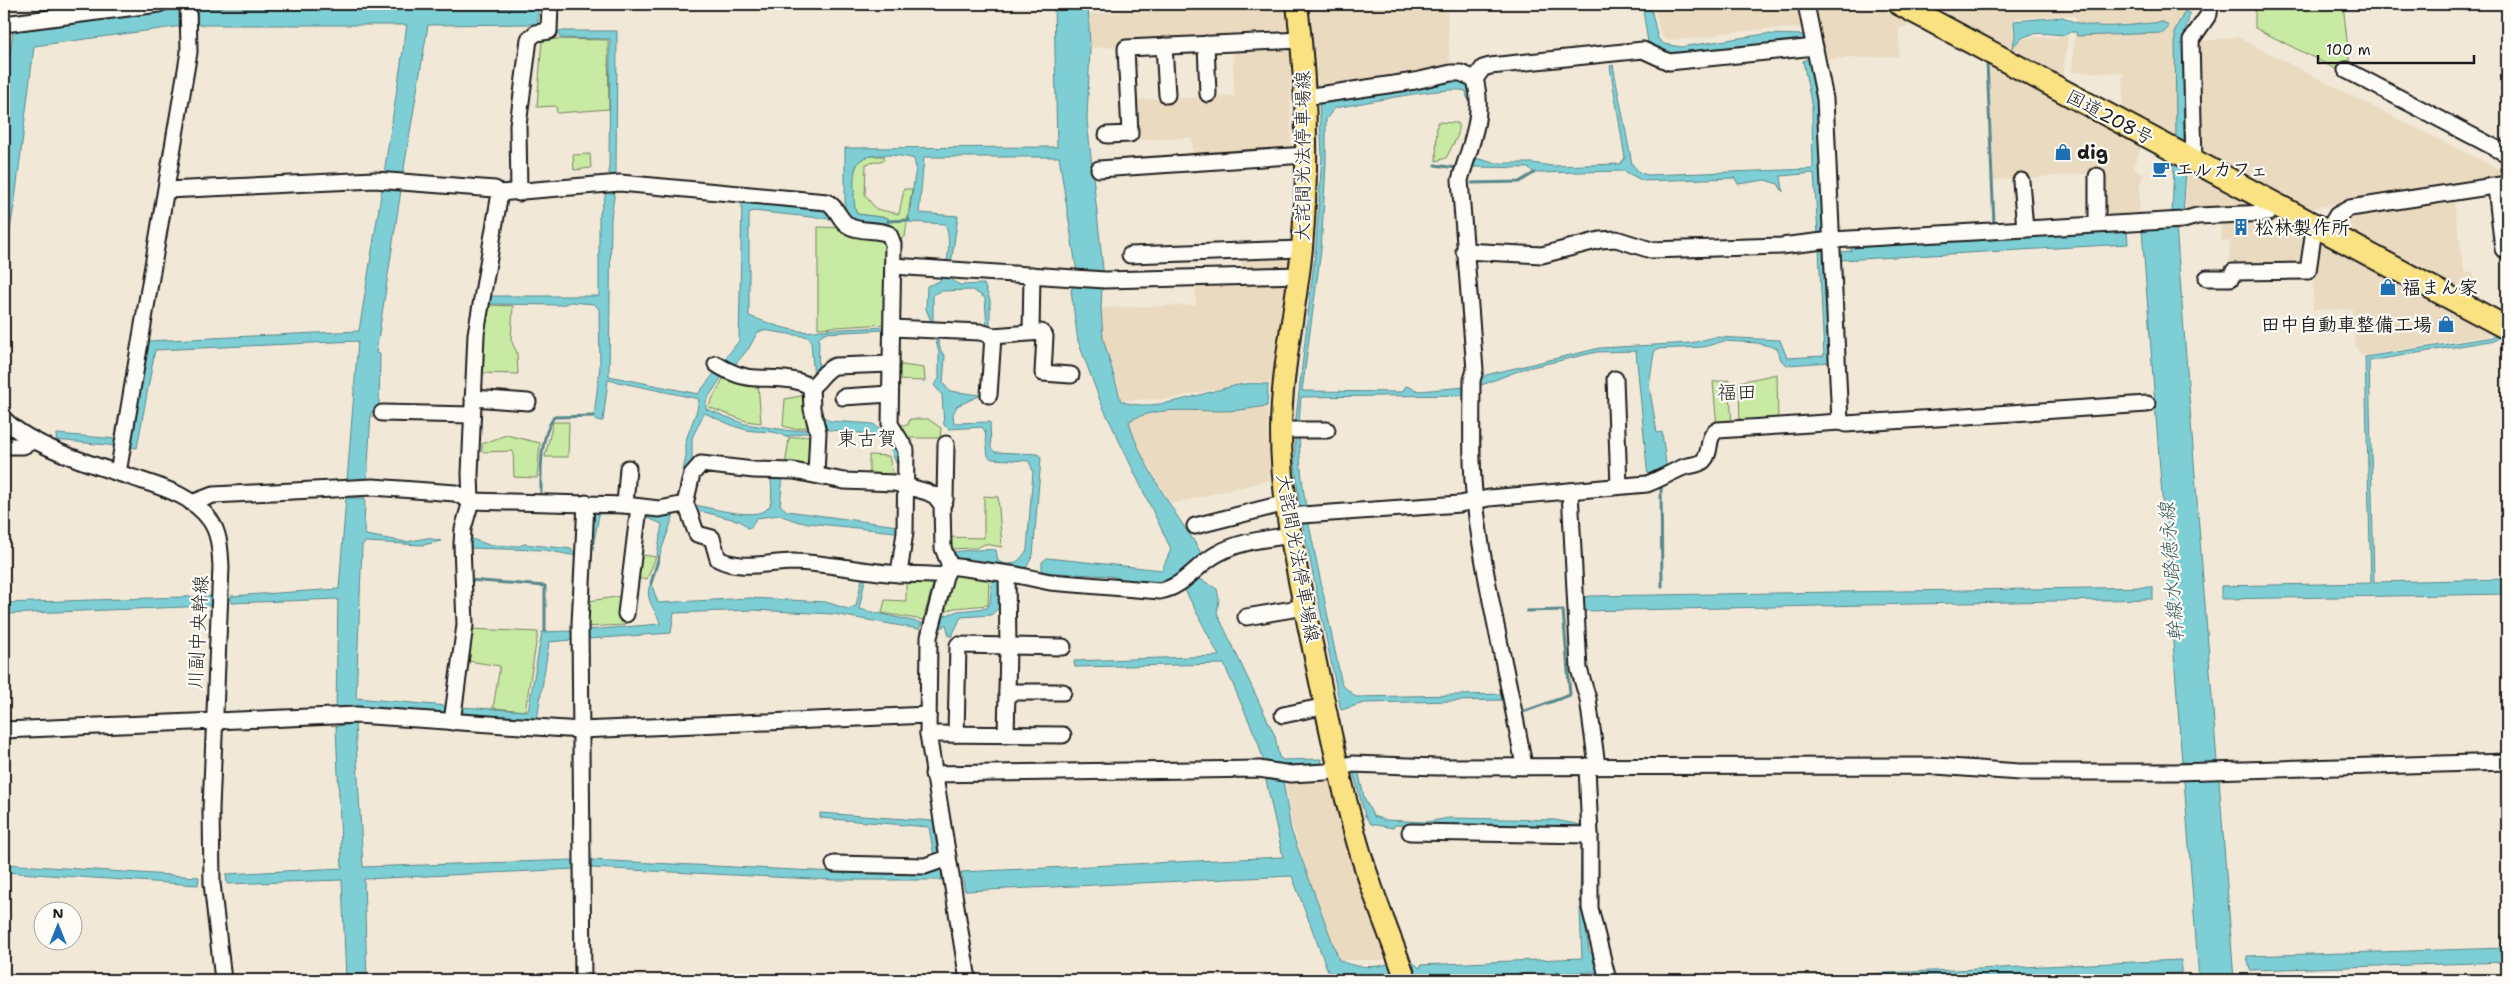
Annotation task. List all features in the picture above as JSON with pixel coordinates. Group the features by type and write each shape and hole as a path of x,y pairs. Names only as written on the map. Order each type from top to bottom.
{"highway":[{"name":"国道208号","path":"1900,4 2507,328"}],"main road":[{"name":"大詫間光法停車場線","path":"1297,4 1305,97 1306,155 1302,248 1283,389 1291,430 1288,518 1304,607 1338,769 1355,836 1406,980"}],"street":[{"path":"6,24 160,4"},
{"path":"118,473 189,52 188,4"},
{"path":"519,192 518,124 529,39 536,33 549,31 550,4"},
{"path":"1806,4 1825,98 1840,422"},
{"path":"2194,162 2191,40 2209,14 2210,4"},
{"path":"1108,136 1130,134 1126,48 1301,40"},
{"path":"1206,44 1208,94"},
{"path":"1164,46 1166,95"},
{"path":"1475,80 1483,68 1490,66 1642,50 1669,62 1815,47"},
{"path":"2346,70 2507,154"},
{"path":"1305,97 1415,81 1451,73 1461,73 1475,80 1479,94 1477,124 1471,151 1460,180 1464,251 1475,370 1472,380 1475,502 1488,591 1512,694 1524,766"},
{"path":"1099,170 1306,155"},
{"path":"2097,176 2097,224"},
{"path":"166,190 375,180 495,189 500,193 620,183 832,204 843,221 850,227 882,231 889,234 893,244 890,424 906,450 905,532 899,574"},
{"path":"2021,180 2025,229"},
{"path":"2207,278 2231,278 2233,272 2308,271 2313,236 2320,231 2327,232 2337,215 2350,208 2502,185 2504,249"},
{"path":"452,722 465,625 463,529 471,501 472,415 476,334 500,193"},
{"path":"1464,251 1542,255 1600,240 1616,239 1650,250 1781,246 1832,240 2268,213 2278,205"},
{"path":"1130,255 1302,248"},
{"path":"893,266 1096,279 1298,275"},
{"path":"1031,332 1032,275"},
{"path":"892,328 980,332 993,336 1041,332 1045,336 1043,373 1071,375"},
{"path":"989,395 993,336"},
{"path":"716,364 726,370 756,378 770,377 805,383 811,387"},
{"path":"811,387 821,380 827,369 835,366 891,364"},
{"path":"1615,379 1619,486"},
{"path":"811,387 812,409 818,429 816,474"},
{"path":"842,397 890,394"},
{"path":"473,398 528,402"},
{"path":"1195,526 1475,502 1489,498 1648,484 1665,478 1684,467 1702,462 1708,453 1710,439 1718,430 1840,422 1846,424 2146,404"},
{"path":"382,413 472,415"},
{"name":"川副中央幹線","path":"4,419 33,441 175,492 192,503 210,520 219,540 221,567 214,721 212,883 223,980"},
{"path":"1291,430 1326,430"},
{"path":"4,446 23,446 33,441"},
{"path":"946,444 945,500 942,505 943,548 947,571 928,638 928,734 968,980"},
{"path":"942,505 935,496 895,483 844,481 816,474 701,464 692,474 685,504 691,514 698,534 712,538 718,560 728,564 808,563 899,574 947,571 1007,574 1050,582 1160,591 1170,589 1215,554 1288,518"},
{"path":"626,614 634,509 628,468"},
{"path":"192,503 213,495 373,487 455,493 471,501 586,504 634,509 660,509 685,504"},
{"path":"1570,491 1578,669 1588,699 1592,766 1590,908 1594,932 1607,974"},
{"path":"584,980 580,624 586,504"},
{"path":"1006,735 1007,574"},
{"path":"1246,617 1304,607"},
{"path":"956,734 958,645 1008,648 1063,647"},
{"path":"1007,692 1063,692"},
{"path":"1283,715 1326,706"},
{"path":"4,730 357,715 581,730 928,715"},
{"path":"928,734 1063,735"},
{"path":"934,774 1273,771 1291,774 1338,769 1352,764 1392,766 1936,766 2019,772 2189,772 2507,762"},
{"path":"1410,832 1590,835"},
{"path":"834,864 925,866 948,858"}],"shaded area":[{"path":"1240,4 1286,4 1290,37 1291,153 1193,161 1192,138 1132,140 1131,100 1234,96 1233,40 1090,48 1089,14"},
{"path":"1306,4 1447,4 1450,71 1316,91"},
{"path":"1654,4 1803,4 1806,28 1764,29 1724,33 1704,38 1668,40 1662,36 1659,29"},
{"path":"1810,4 1881,4 1917,25 1899,28 1899,56 1821,59"},
{"path":"1913,4 2174,4 2187,10 2176,30 2177,143 2123,114 2123,73 2072,72 2076,17 2067,15 2013,19 2013,36 2020,40 2029,37 2068,37 2064,70 2060,81"},
{"path":"2237,37 2503,171 2497,178 2307,209 2199,151 2196,42"},
{"path":"1989,60 2143,142 2133,167 2144,175 2140,183 2139,218 2101,220 2100,173 1994,180"},
{"path":"2187,168 2260,207 2185,215"},
{"path":"2454,201 2464,272 2474,273 2476,302 2351,237 2348,230 2350,221 2355,215"},
{"path":"2279,216 2309,231 2307,268 2229,270 2230,241 2221,240 2221,218"},
{"path":"2318,235 2494,330 2489,335 2362,356 2355,345 2352,309 2313,310 2314,244"},
{"path":"1289,253 1273,382 1245,382 1171,399 1122,400 1103,338 1101,308 1196,305 1195,281 1242,280 1242,254"},
{"path":"1267,406 1270,480 1171,504 1132,438 1128,421 1140,415 1187,410 1239,410"},
{"path":"1328,775 1344,837 1392,960 1339,960 1308,875 1292,825 1285,779"}],"green space":[{"path":"2255,4 2343,4 2350,68 2344,73 2255,28"},
{"path":"542,39 608,40 609,109 557,113 556,106 537,107"},
{"path":"1437,122 1458,123 1458,135 1446,158 1436,161"},
{"path":"590,154 591,168 574,170 573,155"},
{"path":"869,156 884,156 884,160 866,164 865,195 876,209 899,214 904,189 912,189 905,236 897,243 895,229 888,223 888,218 857,214 853,201 854,176 859,162"},
{"path":"818,227 842,228 882,236 890,249 887,324 818,328"},
{"path":"490,305 513,306 511,340 517,353 518,374 481,373 483,341"},
{"path":"895,364 924,368 925,381 896,380"},
{"path":"1777,374 1778,422 1740,425 1739,382"},
{"path":"725,375 758,383 761,423 746,421 708,407"},
{"path":"1729,380 1732,426 1717,427 1713,382"},
{"path":"806,395 813,426 794,429 783,426 785,399"},
{"path":"910,419 928,419 941,428 940,438 907,438 895,425 908,425"},
{"path":"553,422 569,422 568,457 545,457"},
{"path":"506,435 540,443 537,478 514,477 513,451 482,452 482,444"},
{"path":"815,435 812,469 785,467 789,438"},
{"path":"869,455 889,456 894,478 869,478"},
{"path":"984,496 998,497 1002,547 985,544 976,548 947,549 944,537 984,538"},
{"path":"637,554 656,557 647,579 632,579"},
{"path":"953,573 989,578 988,605 954,608 939,615"},
{"path":"906,579 934,581 923,620 882,613 885,600 906,601"},
{"path":"622,596 624,625 585,627 589,601"},
{"path":"469,629 538,632 525,711 493,708 500,666 462,660"}],"water":[{"path":"1054,4 1088,4 1090,48 1087,120 1103,269 1101,308 1103,338 1121,401 1150,405 1182,400 1244,384 1268,384 1267,406 1226,411 1183,410 1155,412 1129,421 1132,433 1152,474 1201,553 1203,558 1197,577 1217,589 1219,599 1217,613 1275,736 1279,757 1283,760 1322,759 1321,766 1285,768 1265,766 1258,742 1224,664 1075,667 1074,661 1219,656 1183,586 1136,582 1110,576 1042,572 1042,562 1047,558 1162,570 1171,549 1101,403 1078,341 1071,291 1077,273 1059,157 924,157 919,213 958,216 951,264 951,280 960,285 984,284 990,300 990,330 987,328 985,298 973,290 941,291 933,295 933,326 926,309 927,286 940,281 945,268 949,244 945,224 908,222 916,168 914,159 902,156 876,155 862,159 856,166 854,177 854,203 857,214 888,218 888,223 852,220 845,216 845,148 1057,147"},
{"path":"1642,4 1650,4 1658,39 1664,44 1681,47 1765,34 1804,35 1806,42 1670,54 1648,42"},
{"path":"197,8 538,8 538,24 428,25 403,174 384,173 407,25 197,25"},
{"path":"181,9 182,26 34,46 15,200 4,265 4,98 13,32"},
{"path":"2185,11 2190,14 2184,35 2184,146 2176,142 2175,30"},
{"path":"2063,17 2087,25 2126,26 2164,22 2169,27 2163,33 2077,36 2076,32 2068,32 2065,35 2043,33 2024,37 2012,48 2015,37 2014,21"},
{"path":"558,31 617,31 616,174 612,176 609,173 610,39 560,38"},
{"path":"1811,57 1819,97 1826,233 1818,233 1814,173 1781,176 1783,192 1778,184 1765,180 1738,184 1735,178 1643,181 1624,171 1534,173 1529,168 1473,167 1466,170 1472,157 1494,163 1532,163 1552,166 1620,164 1625,158 1610,66 1613,65 1632,164 1640,173 1648,175 1813,169 1812,107 1803,61"},
{"path":"1459,78 1470,85 1471,100 1467,98 1466,91 1423,93 1335,108 1326,119 1326,164 1321,250 1302,391 1402,392 1406,386 1419,391 1465,387 1466,395 1301,397 1300,452 1306,507 1300,508 1295,465 1295,427 1316,246 1322,155 1319,100"},
{"path":"2174,163 2186,170 2183,216 2172,216"},
{"path":"382,189 401,190 376,353 380,354 379,409 371,412 367,481 347,481 358,341 155,350 137,448 56,440 57,434 118,439 148,341 359,331"},
{"path":"607,190 615,190 611,218 609,376 698,394 716,371 723,375 706,401 706,409 745,424 792,431 821,427 816,390 820,388 821,415 830,421 874,424 901,451 903,468 896,463 889,444 869,434 821,429 785,437 774,432 742,429 704,413 692,438 692,462 681,495 678,494 686,457 686,440 699,399 608,380 603,421 596,421 594,416 600,366 599,309 594,304 570,302 562,305 489,304 488,296 599,296 599,217"},
{"path":"745,201 825,208 834,214 830,219 753,211 749,213 749,316 784,328 803,331 885,327 885,330 824,333 819,338 818,376 814,379 811,341 808,337 763,330 757,333 749,348 733,367 724,360 739,341 742,203"},
{"name":"幹線水路徳永線","path":"2165,226 2176,226 2217,762 2208,762 2209,779 2219,779 2234,980 2199,980 2184,780 2193,779 2193,763 2182,762 2142,230 2162,229"},
{"path":"2127,231 2128,244 1841,260 1841,252 1851,251 1851,246"},
{"path":"1819,248 1826,248 1831,362 1787,365 1781,360 1777,348 1757,343 1724,341 1704,347 1656,349 1649,385 1657,433 1662,432 1666,464 1663,473 1648,478 1636,351 1597,352 1523,369 1479,386 1480,380 1486,375 1600,348 1691,343 1715,337 1780,340 1787,358 1824,356"},
{"path":"934,334 936,334 941,351 945,356 943,383 949,391 981,395 957,406 953,414 954,423 990,422 991,448 995,452 1038,454 1041,458 1033,555 1026,568 962,562 952,557 952,553 967,550 996,550 998,561 1003,563 1015,563 1021,558 1027,550 1033,471 1029,461 992,459 988,456 985,431 982,427 948,429 944,425 942,395 934,385 939,379 939,353"},
{"path":"2499,336 2496,340 2369,361 2374,582 2507,579 2507,594 2221,599 2221,586 2371,583 2365,357"},
{"path":"783,477 780,505 787,511 898,526 898,534 895,532 799,522 779,515 756,518 751,528 748,528 740,521 696,510 693,507 695,505 736,513 758,513 770,505 772,495 771,478"},
{"path":"346,498 365,498 364,530 366,535 406,542 427,538 441,541 423,545 366,542 362,545 356,698 447,706 447,715 336,707 338,599 231,603 231,596 339,589"},
{"path":"475,507 478,510 471,529 472,539 489,545 520,546 524,544 572,549 572,552 579,553 577,556 544,550 467,548 466,541"},
{"path":"596,509 674,514 659,557 657,555 662,524 636,513 599,514 591,559 591,512"},
{"path":"1308,520 1342,685 1356,697 1507,694 1513,716 1506,715 1502,700 1364,703 1341,710 1302,521"},
{"path":"898,536 897,567 891,567 894,564"},
{"path":"863,574 866,575 859,609 922,623 919,629 833,614 753,610 674,613 671,633 588,639 588,630 660,624 648,595 651,583 658,603 750,598 826,602 848,609 856,606"},
{"path":"992,578 1002,578 1002,605 991,615 961,617 952,636 949,636 946,624 938,631 941,617 958,611 987,608 990,603"},
{"path":"2153,587 2153,599 1581,611 1581,597 1591,596"},
{"path":"211,596 211,606 4,614 4,603"},
{"path":"572,631 572,640 549,642 537,720 458,716 460,707 528,711 542,632"},
{"path":"355,724 363,867 575,860 575,869 364,879 367,980 346,980 342,880 227,884 226,874 342,868 336,726"},
{"path":"1358,770 1364,797 1373,816 1385,820 1426,822 1449,818 1555,820 1582,825 1582,829 1395,825 1393,828 1371,824 1365,816 1353,771"},
{"path":"1270,775 1276,776 1277,780 1283,781 1291,830 1339,960 1351,965 1366,967 1380,966 1393,962 1395,971 1388,979 1331,979 1292,876 965,891 961,872 1283,857 1266,780 1271,779"},
{"path":"820,813 933,821 938,854 934,856 929,827 820,818"},
{"path":"591,860 836,872 936,872 937,865 941,865 942,880 834,880 591,868"},
{"path":"4,864 199,877 198,885 4,872"},
{"path":"1580,908 1583,908 1589,951 1592,954 1594,965 1600,968 1601,973 1420,978 1420,974 1408,969 1405,960 1411,961 1420,968 1421,965 1582,958"},
{"path":"2507,948 2507,962 2250,970 2247,956"},
{"path":"2181,960 2181,973 2017,980 1728,980"}],"waterway":[{"path":"1987,62 1994,224"},
{"path":"1435,165 1456,168"},
{"path":"1472,183 1519,182 1534,173"},
{"path":"888,221 909,220"},
{"path":"981,395 982,387"},
{"path":"541,497 543,445 554,417 594,416"},
{"path":"478,440 479,426"},
{"path":"1661,485 1662,587"},
{"path":"651,583 659,557"},
{"path":"469,580 545,586 545,632"},
{"path":"1520,713 1570,695 1563,610 1527,611"},
{"path":"1581,902 1582,842"},
{"path":"1558,973 1559,980"}],"place":[{"name":"dig","path":"2063,152"},
{"name":"エルカフェ","path":"2161,169"},
{"name":"松林製作所","path":"2241,227"},
{"name":"福まん家","path":"2388,287"},
{"name":"田中自動車整備工場","path":"2446,324"}],"district":[{"name":"福田","path":"1737,392"},
{"name":"東古賀","path":"867,438"}]}
